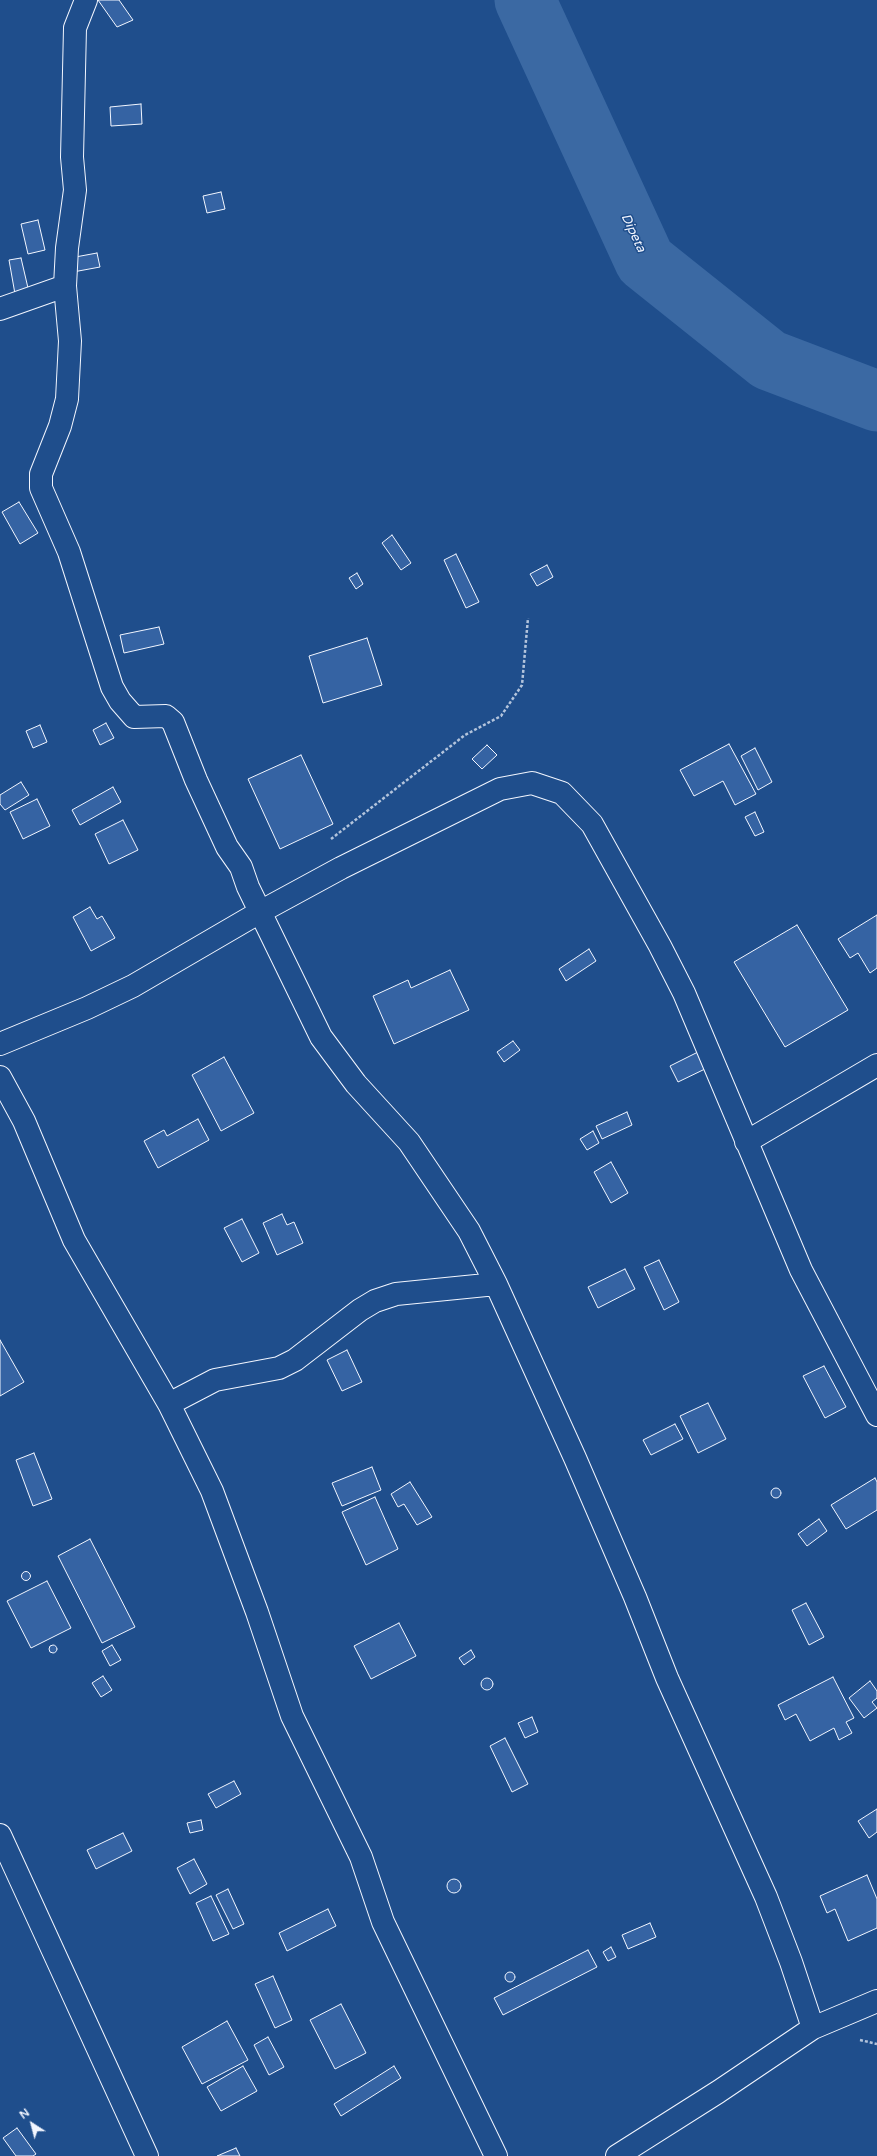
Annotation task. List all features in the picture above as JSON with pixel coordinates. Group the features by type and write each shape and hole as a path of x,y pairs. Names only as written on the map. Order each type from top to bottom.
{"street":[{"path":"86,0 75,28 72,157 75,190 67,248 65,286 70,341 68,399 60,426 41,474 41,488 69,552 112,687 120,701 134,717 166,716 173,722 196,780 227,847 240,868 321,1037 356,1084 409,1142 469,1231 496,1284 587,1487 667,1678 766,1898 792,1962 812,2028"},
{"path":"0,309 65,286"},
{"path":"0,1044 88,1008 133,986 260,912 341,868 500,789 532,783 562,793 592,824 660,946 684,993 801,1270 877,1414"},
{"path":"746,1142 877,1065"},
{"path":"0,1076 24,1121 74,1240 169,1404 212,1491 257,1612 292,1716 361,1856 383,1922 496,2156"},
{"path":"169,1404 215,1380 279,1368 295,1360 360,1310 389,1296 396,1294 496,1284"},
{"path":"0,1835 147,2156"},
{"path":"617,2156 718,2092 812,2028 877,2001"}],"path":[{"path":"325,843 465,736 501,716 522,685 528,618"}],"building":[{"path":"98,0 119,0 133,20 117,27"},
{"path":"141,104 142,124 111,126 110,107"},
{"path":"221,192 225,209 207,213 203,196"},
{"path":"38,220 45,250 28,254 21,224"},
{"path":"97,253 100,267 73,272 70,258"},
{"path":"21,258 28,288 15,294 9,260"},
{"path":"19,502 38,533 20,544 2,512"},
{"path":"392,535 411,563 401,570 382,543"},
{"path":"456,554 479,602 466,608 444,560"},
{"path":"547,565 553,577 537,586 530,574"},
{"path":"357,573 363,584 356,589 349,578"},
{"path":"159,627 164,644 124,653 120,635"},
{"path":"367,638 382,685 323,703 309,656"},
{"path":"106,723 114,738 100,745 93,730"},
{"path":"40,725 47,742 33,748 26,731"},
{"path":"729,744 756,794 735,805 723,781 694,796 680,770"},
{"path":"487,745 497,755 482,769 472,759"},
{"path":"755,748 772,782 758,790 741,756"},
{"path":"301,755 333,824 280,849 248,779"},
{"path":"21,782 29,795 5,810 0,804 0,795"},
{"path":"113,787 121,802 80,825 72,810"},
{"path":"37,799 50,826 23,839 10,812"},
{"path":"755,812 764,832 755,836 745,817"},
{"path":"123,820 138,850 109,864 95,834"},
{"path":"90,907 97,919 102,916 115,938 91,951 73,917"},
{"path":"877,915 877,968 870,973 858,953 850,958 838,939"},
{"path":"797,925 848,1010 785,1047 734,962"},
{"path":"589,949 596,961 566,981 559,969"},
{"path":"450,970 469,1010 394,1044 373,996 408,980 411,988"},
{"path":"513,1041 520,1050 504,1062 497,1052"},
{"path":"700,1051 707,1068 678,1082 670,1066"},
{"path":"224,1057 254,1113 221,1131 192,1075"},
{"path":"627,1112 632,1125 602,1139 596,1126"},
{"path":"198,1119 209,1140 158,1168 144,1141 164,1130 167,1136"},
{"path":"593,1131 599,1143 587,1150 580,1139"},
{"path":"611,1162 628,1193 611,1203 594,1172"},
{"path":"282,1214 287,1225 294,1222 303,1243 277,1255 263,1223"},
{"path":"242,1219 259,1253 242,1262 224,1228"},
{"path":"659,1260 679,1302 664,1310 644,1267"},
{"path":"625,1269 635,1289 598,1308 588,1287"},
{"path":"0,1340 24,1382 0,1396"},
{"path":"347,1350 362,1382 342,1391 327,1360"},
{"path":"824,1366 846,1407 825,1418 803,1376"},
{"path":"708,1403 726,1439 698,1453 680,1416"},
{"path":"675,1424 683,1439 651,1455 643,1440"},
{"path":"34,1453 52,1499 33,1506 16,1460"},
{"path":"372,1467 381,1490 342,1506 332,1483"},
{"path":"875,1478 877,1482 877,1510 846,1529 831,1505"},
{"path":"410,1482 432,1517 417,1525 404,1504 398,1507 391,1494"},
{"path":"774,1488 778,1488 780,1489 780,1497 774,1498 771,1495 771,1491"},
{"path":"375,1497 398,1549 366,1565 342,1512"},
{"path":"819,1519 827,1531 807,1546 798,1534"},
{"path":"90,1539 135,1627 102,1643 58,1556"},
{"path":"24,1572 28,1572 30,1576 28,1580 24,1580 22,1578 22,1574"},
{"path":"47,1581 71,1628 31,1648 7,1601"},
{"path":"806,1603 824,1637 809,1645 792,1610"},
{"path":"399,1623 416,1656 371,1679 354,1646"},
{"path":"51,1645 55,1645 57,1649 55,1653 51,1653 49,1651 49,1647"},
{"path":"112,1645 121,1660 110,1666 102,1651"},
{"path":"471,1650 475,1657 464,1665 459,1658"},
{"path":"103,1676 112,1690 101,1697 92,1683"},
{"path":"833,1677 854,1718 846,1722 852,1733 839,1740 834,1728 810,1741 796,1714 785,1720 778,1705"},
{"path":"489,1678 492,1679 492,1689 485,1690 482,1689 481,1682 482,1679"},
{"path":"870,1681 877,1691 877,1698 872,1702 877,1708 864,1718 849,1698"},
{"path":"532,1717 538,1732 525,1738 518,1723"},
{"path":"505,1738 528,1784 512,1792 490,1746"},
{"path":"234,1781 241,1794 216,1808 208,1794"},
{"path":"877,1809 877,1832 869,1838 858,1821"},
{"path":"201,1820 203,1830 190,1833 187,1823"},
{"path":"123,1833 132,1851 96,1869 87,1850"},
{"path":"194,1859 207,1884 190,1894 177,1868"},
{"path":"867,1875 877,1899 877,1928 848,1941 835,1909 827,1913 820,1896"},
{"path":"454,1879 459,1881 461,1886 459,1891 454,1893 449,1891 447,1886 449,1881"},
{"path":"228,1889 244,1924 233,1929 216,1895"},
{"path":"211,1896 229,1934 213,1941 196,1903"},
{"path":"328,1909 336,1926 287,1951 279,1933"},
{"path":"650,1923 656,1937 628,1949 622,1935"},
{"path":"611,1947 616,1957 608,1961 603,1952"},
{"path":"588,1950 597,1967 503,2015 494,1998"},
{"path":"508,1972 512,1972 515,1977 512,1982 508,1982 505,1979 505,1975"},
{"path":"273,1976 292,2020 275,2028 255,1984"},
{"path":"341,2004 366,2053 335,2069 310,2020"},
{"path":"227,2021 248,2060 202,2084 182,2047"},
{"path":"268,2037 284,2067 269,2075 254,2045"},
{"path":"243,2066 257,2091 221,2111 207,2087"},
{"path":"394,2066 401,2078 341,2116 334,2104"},
{"path":"17,2128 36,2154 33,2156 16,2156 3,2138"},
{"path":"236,2148 240,2156 217,2156"}],"waterway":[{"name":"Dipeta","path":"525,0 645,261 769,360 877,401"}]}
